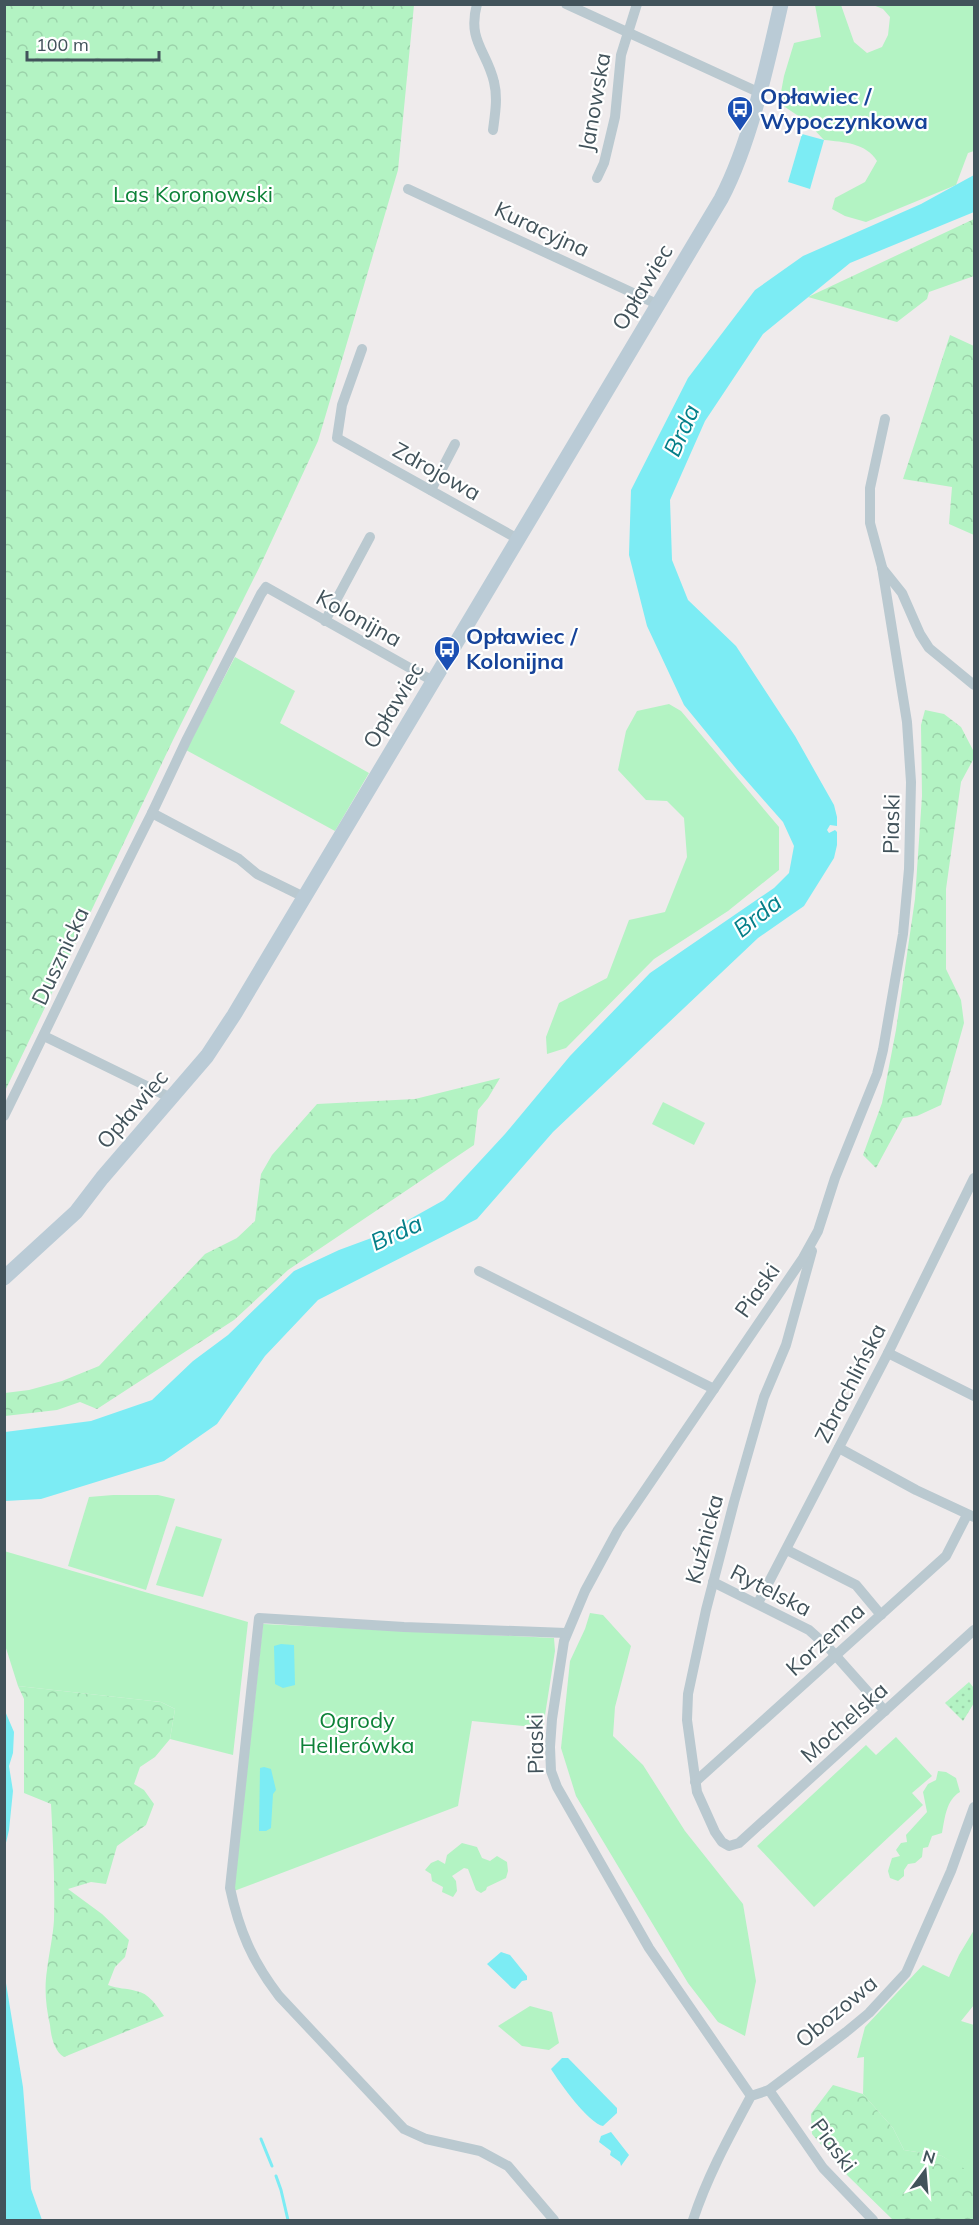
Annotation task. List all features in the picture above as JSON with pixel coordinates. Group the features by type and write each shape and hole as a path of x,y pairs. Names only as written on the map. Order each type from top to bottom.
{"street":[{"path":"477,4 474,29 477,44 494,81 497,102 494,130"},
{"path":"567,4 759,92"},
{"name":"Janowska","path":"597,178 604,163 615,117 619,66 636,4"},
{"name":"Opławiec","path":"4,1278 76,1212 102,1178 213,1048 659,305 727,187 741,152 759,92 781,4"},
{"name":"Kuracyjna","path":"408,189 659,305"},
{"name":"Zdrojowa","path":"362,349 342,405 337,438 518,539"},
{"name":"Piaski","path":"751,2096 649,1948 554,1782 550,1768 552,1719 566,1633 585,1591 618,1530 794,1273 818,1231 835,1178 878,1074 903,934 909,869 911,782 908,722 882,567 870,523 870,488 885,419"},
{"path":"431,490 455,444"},
{"path":"325,621 370,537"},
{"path":"882,567 902,593 920,634 929,648 975,685"},
{"name":"Kolonijna","path":"266,587 433,681"},
{"name":"Dusznicka","path":"4,1116 226,660 266,587"},
{"path":"152,813 239,860 257,874 304,897"},
{"path":"44,1036 171,1098"},
{"name":"Zbrachlińska","path":"758,1604 888,1353 975,1178"},
{"name":"Kuźnicka","path":"739,1843 729,1846 722,1842 707,1817 694,1782 687,1703 713,1582 764,1397 786,1345 818,1231"},
{"path":"479,1271 714,1389"},
{"path":"888,1353 975,1396"},
{"path":"839,1448 971,1516"},
{"name":"Korzenna","path":"694,1782 946,1556 971,1516"},
{"path":"787,1550 856,1585 881,1615"},
{"name":"Rytelska","path":"713,1582 809,1630 836,1656 885,1711"},
{"path":"554,2220 508,2166 480,2151 426,2139 404,2129 279,1996 260,1972 237,1922 230,1888 259,1618 404,1627 566,1633"},
{"name":"Mochelska","path":"739,1843 975,1630"},
{"name":"Obozowa","path":"751,2096 769,2090 869,2013 906,1972 951,1871 975,1807"},
{"name":"Piaski","path":"769,2090 823,2168 873,2220"},
{"path":"693,2220 701,2194 715,2163 751,2096"}],"green space":[{"name":"Las Koronowski","path":"5,4 414,5 398,170 318,441 260,566 173,740 5,1091"},
{"path":"815,5 841,5 854,42 867,53 882,47 888,35 890,17 883,9 873,5 974,5 974,151 968,153 956,185 866,222 845,216 832,209 835,198 865,182 877,161 861,147 824,140 806,121 779,103 794,43 821,37"},
{"path":"974,219 974,276 929,292 927,299 897,322 808,297"},
{"path":"950,335 974,346 974,535 949,524 952,487 903,479"},
{"path":"235,657 295,691 280,723 369,773 335,831 186,750"},
{"path":"669,704 681,711 779,827 779,870 728,911 654,959 566,1048 547,1054 546,1037 559,1003 607,978 629,920 665,912 687,857 684,818 667,801 646,800 618,770 626,731 637,711"},
{"path":"925,710 944,714 961,727 974,752 974,758 961,782 946,889 946,969 961,1000 964,1023 941,1105 917,1116 903,1118 876,1168 863,1155 882,1103 896,1030 915,899 922,796 921,725"},
{"path":"500,1078 478,1110 474,1145 288,1270 234,1320 97,1409 80,1402 57,1410 5,1416 5,1393 29,1390 62,1381 99,1366 205,1254 237,1238 255,1221 261,1174 272,1155 317,1104 415,1099"},
{"path":"663,1102 705,1123 694,1145 652,1124"},
{"path":"158,1495 175,1499 146,1590 68,1566 89,1497"},
{"path":"176,1526 222,1539 203,1597 156,1585"},
{"path":"4,1551 248,1622 233,1755 170,1739 175,1709 161,1702 18,1686 5,1645"},
{"path":"590,1613 603,1615 631,1646 615,1707 613,1736 643,1765 685,1831 743,1904 756,1981 745,2036 718,2022 688,1983 576,1796 561,1748 570,1661"},
{"name":"Ogrody Hellerówka","path":"263,1624 554,1638 555,1651 543,1728 472,1721 458,1806 234,1891"},
{"path":"969,1682 974,1688 974,1703 963,1721 945,1703"},
{"path":"18,1686 161,1702 175,1709 170,1739 155,1757 140,1767 134,1784 144,1790 154,1804 146,1825 117,1846 106,1884 91,1882 68,1889 102,1914 129,1940 125,1957 115,1967 108,1985 145,1994 164,2016 64,2057 55,2047 52,2038 46,1998 46,1977 54,1920 51,1804 24,1793 24,1699"},
{"path":"896,1737 932,1776 912,1793 923,1805 814,1907 757,1846 866,1745 876,1755"},
{"path":"938,1771 946,1772 956,1778 960,1792 955,1795 949,1805 942,1833 932,1836 928,1847 923,1848 922,1857 915,1863 908,1864 904,1870 904,1876 898,1881 890,1878 888,1871 892,1858 900,1856 896,1850 901,1843 907,1842 906,1835 927,1812 923,1792 928,1784 936,1780"},
{"path":"462,1843 477,1847 482,1858 490,1861 497,1856 507,1862 506,1878 487,1887 481,1893 476,1890 468,1869 464,1868 452,1876 456,1881 457,1891 453,1897 442,1892 443,1887 432,1881 431,1874 425,1870 431,1863 438,1860 445,1864 447,1855"},
{"path":"974,1930 974,2005 961,2021 974,2025 974,2174 972,2175 942,2156 904,2150 893,2128 863,2094 864,2057 857,2058 865,2027 923,1965 949,1977"},
{"path":"530,2006 552,2012 559,2043 549,2050 522,2046 498,2026"},
{"path":"833,2085 863,2094 893,2128 904,2150 942,2156 974,2174 974,2220 893,2220 848,2176 812,2134 811,2114"}],"water":[{"path":"802,134 824,140 810,189 788,182"},
{"name":"Brda","path":"974,175 974,212 850,263 763,334 705,421 670,500 672,560 688,600 736,646 795,736 834,805 837,826 830,825 827,830 829,833 835,830 837,832 834,858 804,906 758,938 553,1132 477,1219 318,1300 265,1356 217,1424 164,1461 41,1499 5,1501 5,1432 91,1421 152,1400 193,1361 228,1335 294,1271 339,1250 385,1233 444,1200 505,1134 570,1056 650,973 774,888 789,873 794,846 783,822 684,705 647,626 629,555 631,490 688,378 755,290 803,256 921,204"},
{"path":"294,1645 295,1685 283,1688 275,1684 274,1646"},
{"path":"5,1711 14,1732 13,1753 9,1766 13,1791 5,1847"},
{"path":"260,1768 271,1769 276,1790 273,1794 271,1828 259,1831"},
{"path":"501,1952 510,1955 527,1976 527,1980 522,1981 515,1989 487,1964"},
{"path":"4,1971 23,2087 31,2189 42,2220 5,2220"},
{"path":"562,2058 568,2058 617,2108 617,2113 603,2126 597,2124 583,2111 551,2069"},
{"path":"611,2132 629,2155 621,2166 620,2162 610,2155 611,2151 599,2142 601,2136"}],"waterway":[{"path":"261,2139 272,2166"},
{"path":"276,2176 288,2220"}],"place":[{"name":"Opławiec / Wypoczynkowa","path":"740,132"},
{"name":"Opławiec / Kolonijna","path":"447,672"}]}
